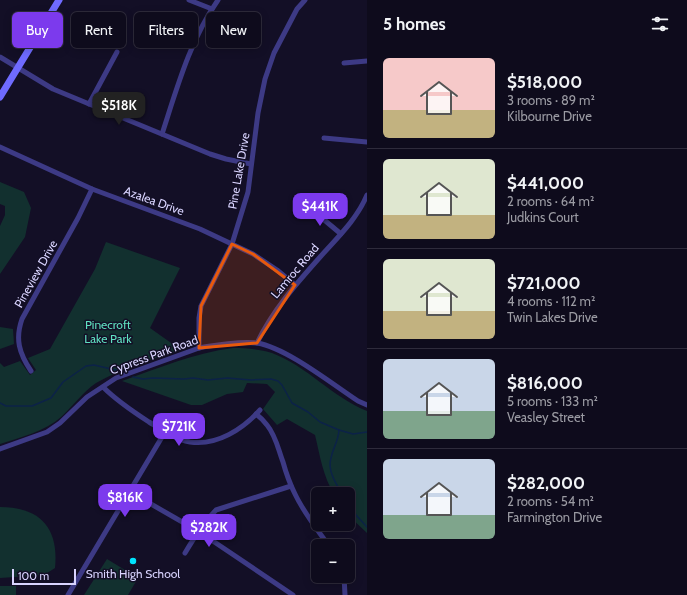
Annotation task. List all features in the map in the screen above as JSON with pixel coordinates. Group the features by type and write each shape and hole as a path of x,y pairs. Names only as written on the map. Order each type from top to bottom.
{"street":[{"path":"0,97 59,0"},
{"path":"189,0 212,9"},
{"path":"162,134 196,36 218,0"},
{"name":"Pine Lake Drive","path":"199,348 199,318 201,306 232,244 248,192 262,94 274,52 297,9 305,0"},
{"path":"88,104 117,52"},
{"path":"0,57 53,89 88,104 215,156 251,164"},
{"path":"344,62 367,61"},
{"path":"324,138 367,142"},
{"name":"Azalea Drive","path":"0,147 92,189 200,229 253,254 295,285"},
{"name":"Pineview Drive","path":"31,370 23,357 18,339 18,330 22,319 58,256 92,189"},
{"name":"Lamroc Road","path":"257,343 274,312 295,285 356,216 367,195"},
{"path":"310,208 341,234"},
{"name":"Cypress Park Road","path":"0,449 47,432 60,423 87,397 116,378 211,345 257,343 275,349 296,360 358,401 367,405"},
{"path":"102,387 127,408 165,432 179,439 190,442 203,443 227,436 246,423 258,412 274,435 291,486 309,520 324,539"},
{"path":"68,595 165,432"},
{"path":"185,553 198,531 216,510 291,486"},
{"path":"130,492 198,531 293,595"},
{"path":"344,583 345,595"}],"highlighted area":[{"path":"232,244 253,254 295,285 257,343 199,348 201,306"}],"green space":[{"path":"0,182 24,192 31,208 25,237 0,274 0,226 5,215 5,206 0,204"},
{"name":"Pinecroft Lake Park","path":"106,242 180,268 150,328 181,350 138,364 96,383 61,417 47,427 32,434 0,444 0,363 4,367 20,361 30,375 36,370 28,358 50,349 95,269"},
{"path":"0,327 13,329 14,344 0,349"},
{"path":"233,348 272,353 308,373 342,398 367,411 367,533 355,522 355,487 330,487 322,466 315,435 287,419 277,425 263,409 275,392 267,384 247,383 243,392 227,394 202,405 191,405 122,381 190,357"},
{"path":"0,507 26,511 44,522 50,531 54,542 55,568 44,575 0,578"},
{"path":"107,559 138,578 128,595 84,595"},
{"path":"0,586 16,586 16,595 0,595"}],"waterway":[{"path":"0,403 6,406 32,406 51,398 63,382 86,366 94,365 120,371"},
{"path":"133,377 143,379 193,378 208,380 227,378 251,380 271,379 278,381 282,385 292,403 308,412 320,422 353,434 367,432"},
{"path":"338,487 331,472 330,463 339,430"},
{"path":"355,514 367,527"}],"place":[{"name":"Smith High School","path":"133,561"}]}
